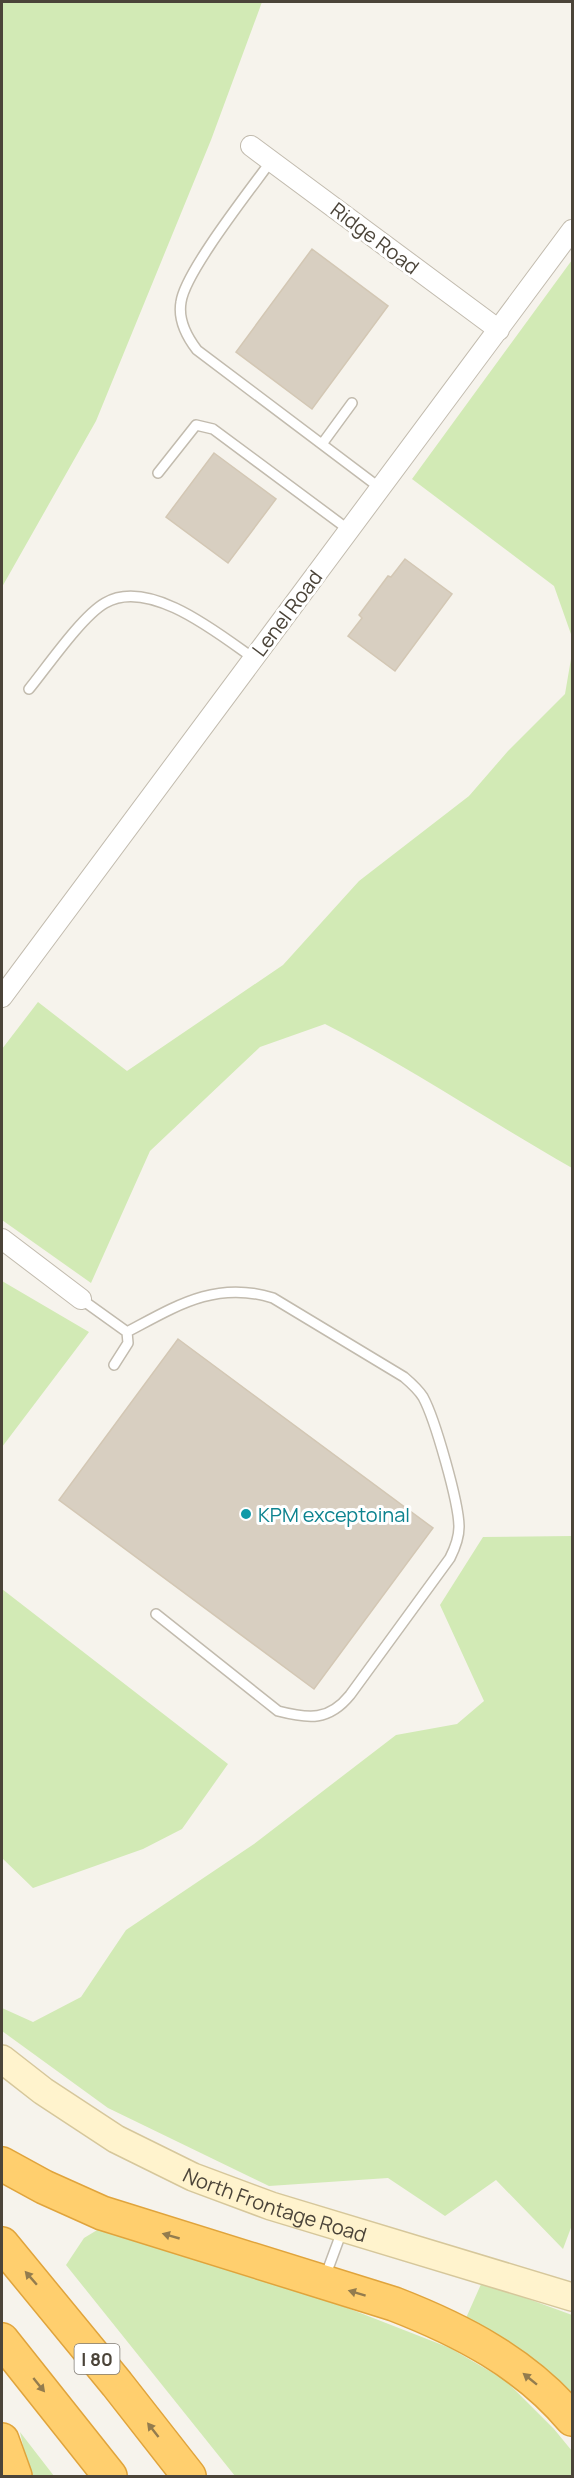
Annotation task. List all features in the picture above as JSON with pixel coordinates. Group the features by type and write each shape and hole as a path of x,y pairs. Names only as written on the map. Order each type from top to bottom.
{"highway":[{"path":"2,2164 44,2187 102,2213 394,2304 469,2336 510,2363 547,2393 573,2420"},
{"name":"I 80","path":"2,2244 189,2476"},
{"path":"2,2340 110,2476"},
{"path":"2,2440 15,2476"}],"main road":[{"name":"North Frontage Road","path":"2,2059 82,2118 153,2158 234,2194 573,2297"}],"street":[{"name":"Ridge Road","path":"251,146 499,330"},
{"name":"Lenel Road","path":"2,997 573,230"},
{"path":"2,1239 81,1299"}],"lane":[{"path":"271,161 194,270 180,303 182,319 190,340 197,350 380,488"},
{"path":"322,444 352,403"},
{"path":"159,473 196,425 213,429 349,530"},
{"path":"29,689 91,613 106,601 131,596 154,599 180,609 253,658"},
{"path":"127,1332 187,1301 211,1294 235,1291 254,1292 273,1298 404,1377 417,1389 430,1416 458,1517 458,1538 450,1558 350,1695 341,1705 323,1715 303,1716 278,1711 156,1614"},
{"path":"81,1299 127,1332 128,1344 114,1365"},
{"path":"322,2282 343,2228"}],"green space":[{"path":"2,2 262,2 211,140 96,421 2,587"},
{"path":"572,260 572,637 554,586 412,479"},
{"path":"572,653 572,1168 388,1058 325,1024 260,1047 150,1151 91,1283 2,1220 2,1049 38,1002 127,1071 283,965 359,881 469,796 508,751 565,694"},
{"path":"2,1281 89,1332 2,1447"},
{"path":"572,1536 572,2225 563,2249 496,2180 445,2216 388,2178 269,2186 108,2108 2,2031 2,2008 33,2022 81,1997 126,1930 254,1844 396,1735 457,1724 484,1701 440,1605 483,1537"},
{"path":"2,1589 228,1764 182,1829 143,1849 33,1888 2,1858"},
{"path":"117,2218 450,2348 505,2380 554,2429 572,2451 572,2476 235,2476 66,2265 84,2238"},
{"path":"482,2282 572,2315 572,2398 466,2318"},
{"path":"20,2432 54,2476 30,2476"}],"building":[{"path":"312,249 388,306 312,409 236,352"},
{"path":"214,453 276,499 228,563 166,517"},
{"path":"405,559 452,594 395,671 348,636 362,618 359,615 388,576 391,577"},
{"name":"KPM exceptoinal","path":"178,1339 433,1528 314,1689 59,1500"}],"place":[{"name":"KPM exceptoinal","path":"246,1514"}]}
